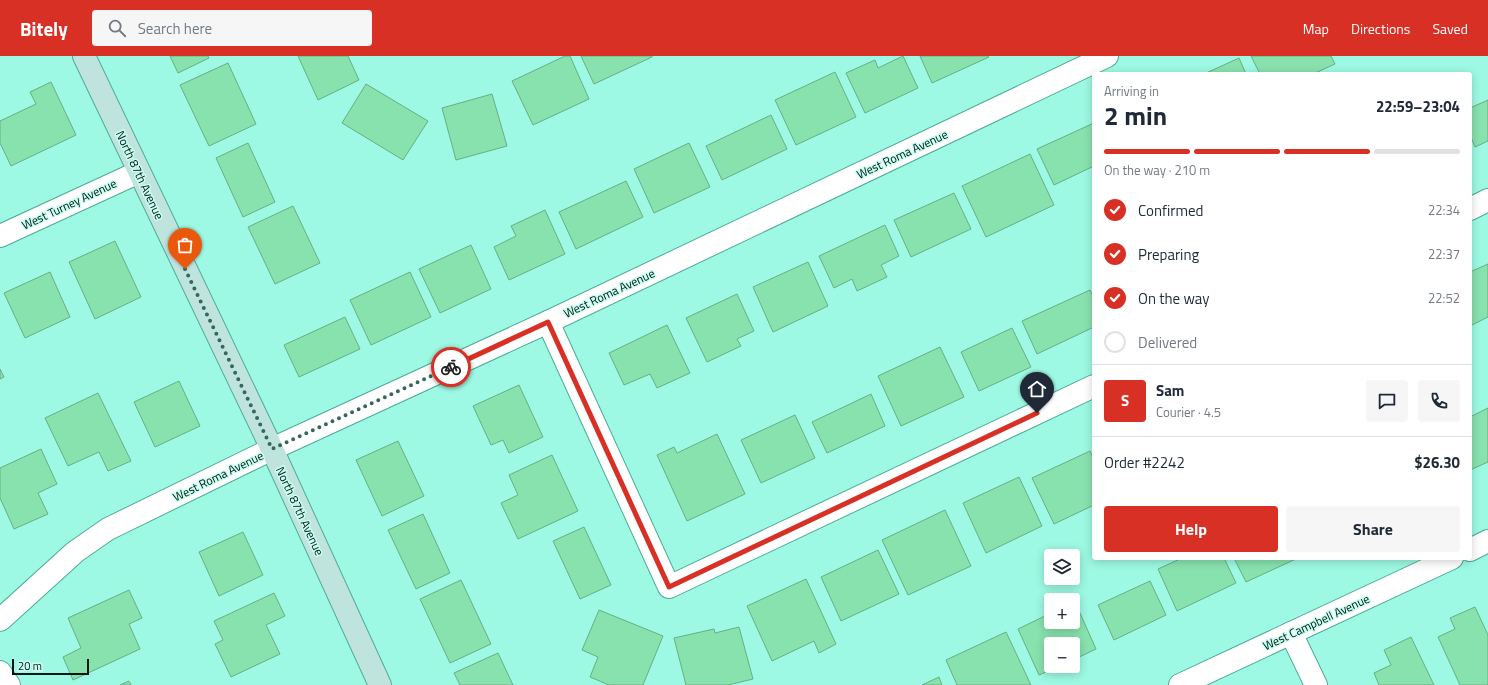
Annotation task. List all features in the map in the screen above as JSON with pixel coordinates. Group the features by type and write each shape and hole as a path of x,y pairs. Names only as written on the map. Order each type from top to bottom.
{"street":[{"name":"North 87th Avenue","path":"84,56 272,449 380,685"},
{"name":"West Roma Avenue","path":"0,620 75,552 108,530 272,449 548,322 1107,56"},
{"name":"West Turney Avenue","path":"0,236 139,172"},
{"path":"1472,208 1488,200"},
{"path":"548,322 669,587 1092,387"},
{"path":"1472,549 1488,541"},
{"name":"West Campbell Avenue","path":"1180,685 1448,560"},
{"path":"1292,633 1316,685"},
{"path":"0,672 9,685"}],"building":[{"path":"170,56 208,56 209,58 178,73"},
{"path":"298,56 348,56 359,80 318,100"},
{"path":"565,56 570,56 589,99 533,125 512,81"},
{"path":"581,56 652,56 652,57 594,84"},
{"path":"903,56 918,88 865,113 846,73 875,60 878,68"},
{"path":"920,56 988,56 989,57 932,83"},
{"path":"1251,56 1331,56 1335,64 1317,72 1259,72"},
{"path":"1239,58 1245,72 1208,72"},
{"path":"228,63 256,124 209,146 180,85"},
{"path":"835,72 856,117 796,145 775,100"},
{"path":"51,82 76,135 11,166 0,143 0,121 36,104 30,92"},
{"path":"366,84 428,121 403,160 342,123"},
{"path":"492,94 507,146 456,160 442,108"},
{"path":"1488,100 1488,141 1475,147 1472,140 1472,107"},
{"path":"771,115 787,149 722,180 706,146"},
{"path":"1092,124 1092,167 1054,185 1037,149"},
{"path":"248,143 275,202 243,217 216,158"},
{"path":"689,143 710,187 654,213 634,169"},
{"path":"1030,154 1054,205 986,237 962,186"},
{"path":"626,181 643,217 576,249 559,212"},
{"path":"954,193 971,229 911,257 894,220"},
{"path":"293,206 320,263 275,284 248,227"},
{"path":"545,210 565,254 509,280 494,247 516,236 511,226"},
{"path":"885,225 899,256 881,265 887,277 857,291 852,279 834,288 819,256"},
{"path":"115,241 141,297 95,319 69,262"},
{"path":"471,245 491,289 440,313 419,269"},
{"path":"808,262 828,306 773,332 753,287"},
{"path":"1488,264 1488,317 1472,325 1472,271"},
{"path":"50,272 70,317 25,338 4,293"},
{"path":"410,272 431,317 371,345 350,300"},
{"path":"1090,290 1092,294 1092,328 1037,354 1022,321"},
{"path":"737,294 754,331 737,339 741,346 707,362 686,318"},
{"path":"345,317 360,349 299,377 284,345"},
{"path":"667,325 690,373 657,388 650,374 624,385 609,353"},
{"path":"1012,328 1031,367 979,391 961,352"},
{"path":"940,347 964,397 901,426 878,376"},
{"path":"0,369 4,377 0,379"},
{"path":"179,381 200,426 155,447 134,402"},
{"path":"519,385 543,437 509,453 503,440 491,445 473,406"},
{"path":"98,393 131,461 108,471 99,452 68,466 45,418"},
{"path":"871,394 885,426 827,453 812,422"},
{"path":"1488,408 1488,462 1472,469 1472,416"},
{"path":"795,415 815,458 761,483 741,440"},
{"path":"717,434 745,494 687,521 657,455 674,447 677,453"},
{"path":"398,441 424,496 382,516 356,460"},
{"path":"41,449 57,484 38,493 48,514 14,529 0,498 0,468"},
{"path":"1090,451 1092,455 1092,506 1054,524 1032,478"},
{"path":"552,455 578,511 518,539 501,503 518,495 509,475"},
{"path":"1019,477 1042,526 986,553 963,503"},
{"path":"945,510 971,566 908,595 882,540"},
{"path":"423,514 450,573 416,589 388,530"},
{"path":"584,527 611,585 580,599 553,541"},
{"path":"243,532 263,575 219,596 199,552"},
{"path":"878,550 899,594 841,621 821,577"},
{"path":"1178,560 1225,560 1236,583 1177,611 1158,569"},
{"path":"1235,560 1294,560 1246,582"},
{"path":"806,579 836,644 819,653 814,641 772,661 747,606"},
{"path":"461,580 491,644 450,663 420,599"},
{"path":"1150,581 1166,615 1114,640 1098,605"},
{"path":"129,590 142,618 129,624 140,649 73,680 63,657 81,648 68,618"},
{"path":"274,593 285,616 266,625 280,654 231,677 215,644 223,640 214,621"},
{"path":"1475,607 1488,635 1488,685 1460,685 1438,637 1455,629 1450,618"},
{"path":"599,610 663,636 643,685 609,685 590,677 598,657 582,650"},
{"path":"1080,613 1096,649 1080,657 1080,637 1044,637 1044,673 1039,675 1018,629 1044,616 1044,629 1080,629"},
{"path":"739,627 753,679 728,685 686,685 674,638 714,629 715,633"},
{"path":"1006,632 1031,685 957,685 946,660"},
{"path":"1411,637 1434,685 1379,685 1374,673 1391,665 1384,650"},
{"path":"498,653 513,685 460,685 454,673"},
{"path":"939,677 942,685 922,685"},
{"path":"129,681 131,685 120,685"}],"way so far":[{"path":"185,269 272,449 451,367"}],"route":[{"path":"451,367 548,322 669,587 1037,413"}]}
